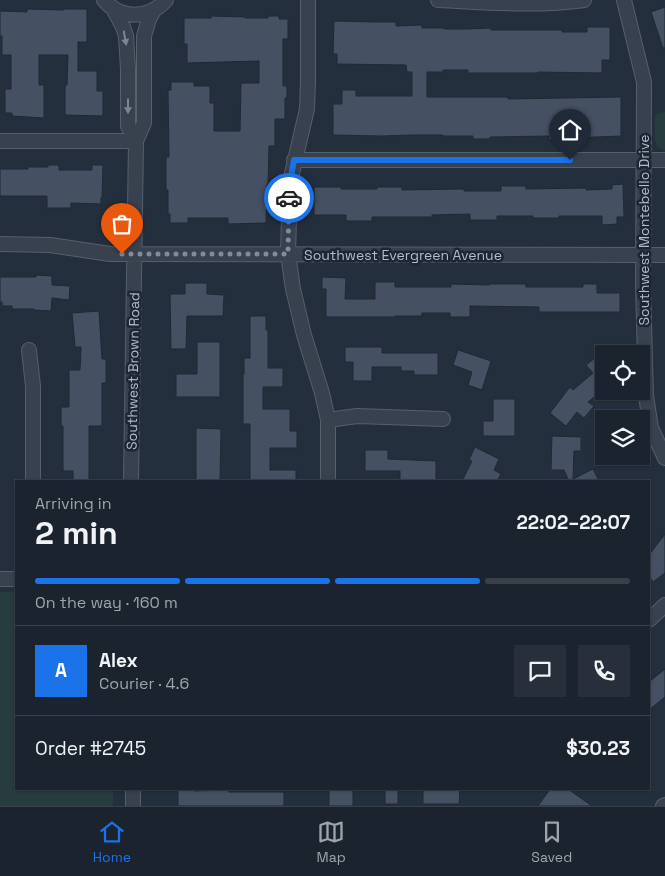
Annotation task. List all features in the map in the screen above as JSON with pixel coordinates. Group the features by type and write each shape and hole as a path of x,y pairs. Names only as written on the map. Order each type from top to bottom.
{"street":[{"path":"109,5 123,13 138,15 154,10 166,0"},
{"path":"308,0 307,109 290,182 288,254 293,289 304,335 322,393 328,420 328,480"},
{"path":"438,0 526,4 584,0"},
{"name":"Southwest Montebello Drive","path":"624,0 644,82 643,256 646,396 651,428 665,458"},
{"name":"Southwest Brown Road","path":"109,5 123,27 126,36 128,126 136,142"},
{"name":"Southwest Brown Road","path":"131,480 136,142 144,123 144,36 154,10"},
{"path":"0,141 136,142"},
{"path":"294,160 665,160"},
{"name":"Southwest Evergreen Avenue","path":"0,244 50,245 104,253 134,254 665,255"},
{"path":"29,350 33,386 33,480"},
{"path":"328,420 357,416 443,419"},
{"path":"0,579 15,579"},
{"path":"650,619 665,605"},
{"path":"133,790 133,806"}],"green space":[{"path":"665,112 665,150 663,150 657,147 655,140 655,114"},
{"path":"0,592 15,592 15,790 113,790 113,806 0,806"}],"building":[{"path":"665,7 665,48 663,48 651,12"},
{"path":"27,9 87,9 87,42 78,42 78,71 97,71 97,91 103,91 103,116 65,115 68,55 39,55 39,85 44,85 44,118 12,116 12,113 5,113 5,89 11,89 11,55 2,55 0,11 27,12"},
{"path":"211,16 268,18 268,16 279,16 279,19 288,19 288,39 283,39 283,86 287,86 285,119 275,119 275,146 269,146 266,223 228,224 228,218 188,218 188,223 170,223 168,190 166,190 166,157 169,157 168,90 171,90 171,82 194,82 194,86 210,86 210,103 214,103 214,131 240,131 241,83 259,83 259,61 187,63 187,44 184,44 184,18 211,18"},
{"path":"334,21 396,22 396,26 422,25 422,28 562,30 562,32 587,32 587,27 610,27 610,60 602,60 602,73 468,73 468,70 427,72 427,97 508,97 508,99 621,97 621,136 549,140 549,136 473,139 473,136 443,135 333,135 333,104 342,104 342,90 356,90 356,96 412,96 412,72 407,72 406,65 337,64 337,54 333,54"},
{"path":"48,165 59,165 59,170 92,170 92,165 103,165 101,204 71,203 71,208 47,208 47,196 0,196 0,169 28,169 28,167 48,167"},
{"path":"623,184 624,217 617,217 617,224 602,225 602,216 533,218 533,216 497,216 497,220 470,220 470,214 432,215 432,217 372,217 372,221 346,221 346,215 314,215 314,187 377,189 377,187 402,187 402,190 464,189 464,191 501,191 501,186 526,186 526,189 586,188 586,190 612,189 612,185"},
{"path":"36,275 52,276 52,285 70,286 69,300 52,298 51,311 12,309 12,306 2,306 2,302 0,302 0,277 36,277"},
{"path":"322,277 346,278 345,299 375,299 375,282 395,282 395,287 451,287 451,284 526,284 526,287 583,287 583,284 597,284 597,293 620,293 620,312 539,312 539,307 470,306 470,317 450,317 450,313 422,313 422,316 326,317 326,289 322,289"},
{"path":"185,283 207,283 207,294 224,295 223,316 187,316 186,349 171,349 170,294 185,294"},
{"path":"99,311 102,359 106,359 106,383 102,383 102,426 89,426 89,480 73,480 73,471 63,471 61,407 69,407 69,370 80,370 81,347 75,347 72,313"},
{"path":"250,316 266,316 268,368 283,368 283,387 263,387 263,409 290,409 290,431 297,431 297,448 270,448 270,470 296,470 296,480 250,480 250,424 243,424 243,374 244,358 250,358"},
{"path":"197,342 220,342 220,397 176,397 176,374 197,374"},
{"path":"345,347 382,347 382,353 438,353 438,375 414,375 414,371 401,371 401,367 372,367 372,381 353,381 353,362 345,362"},
{"path":"458,350 491,361 482,390 468,385 472,372 453,365"},
{"path":"595,358 595,396 588,402 594,406 584,418 577,412 566,426 550,413 570,387 573,390 593,373 586,365"},
{"path":"493,399 515,399 515,436 483,436 483,421 493,421"},
{"path":"196,428 221,429 220,480 196,480"},
{"path":"552,436 581,437 581,451 574,451 573,479 593,469 598,480 569,480 564,470 551,470"},
{"path":"475,447 499,459 494,470 501,474 498,480 462,480 472,461 469,460"},
{"path":"365,450 388,450 388,459 436,461 436,480 400,480 400,471 365,471"},
{"path":"665,534 665,573 653,582 650,578 650,554"},
{"path":"665,669 665,697 650,709 650,681"},
{"path":"178,790 284,792 284,806 178,806"},
{"path":"329,790 353,790 353,806 329,806"},
{"path":"385,790 398,790 398,804 385,804"},
{"path":"423,790 460,790 459,804 423,804"},
{"path":"549,790 569,790 592,806 538,806"}],"way so far":[{"path":"122,254 288,254 289,198"}],"route":[{"path":"289,198 294,160 570,160"}]}
